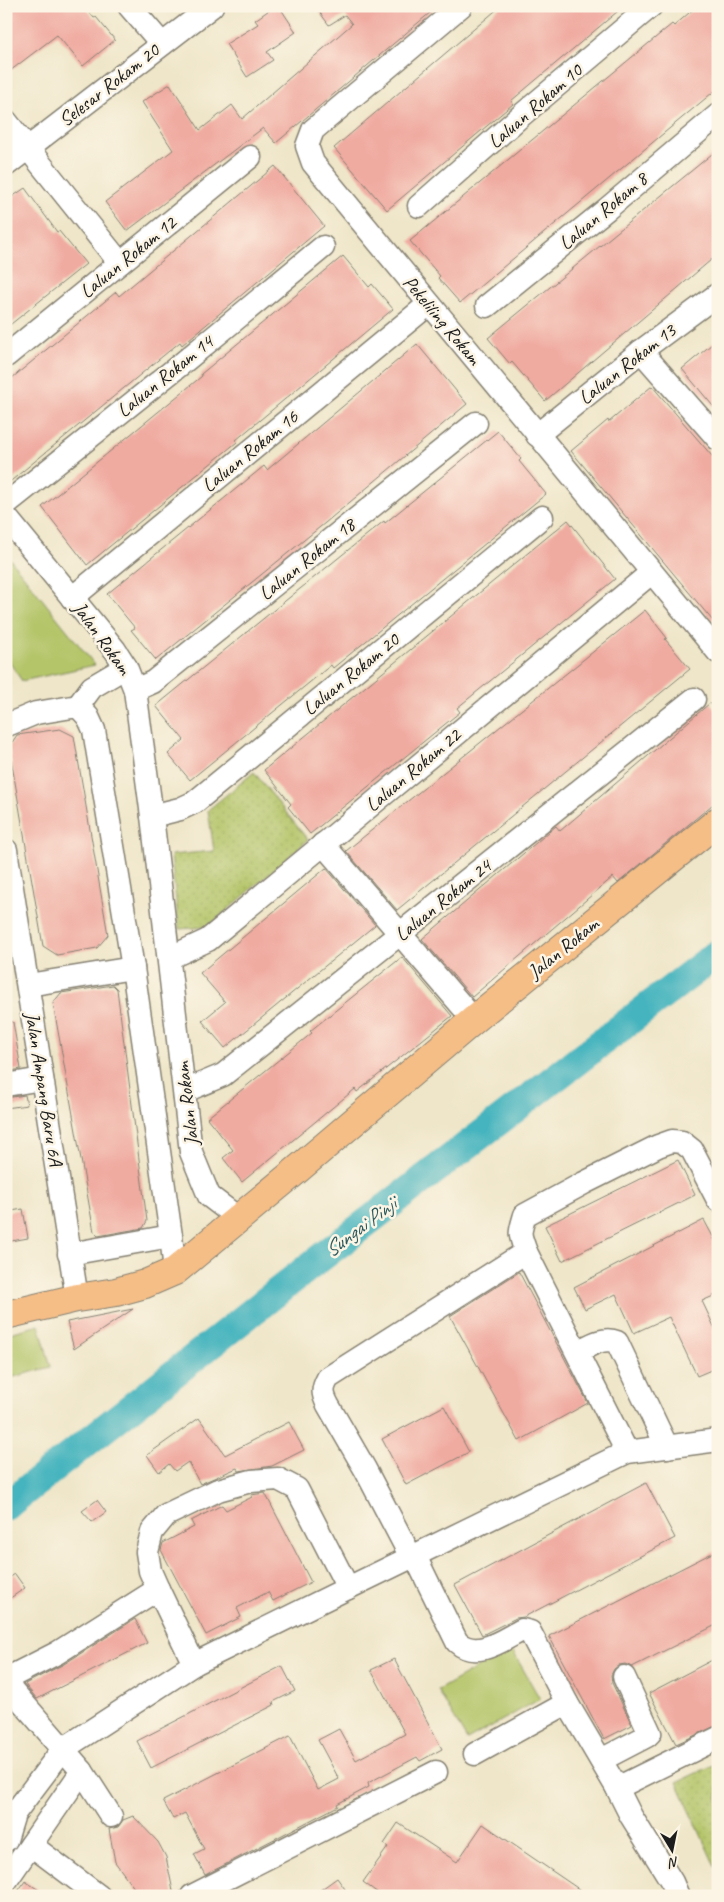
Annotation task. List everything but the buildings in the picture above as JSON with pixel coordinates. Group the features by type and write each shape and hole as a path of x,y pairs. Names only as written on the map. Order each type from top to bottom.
{"main road":[{"name":"Jalan Rokam","path":"238,1218 474,1020 718,821"},
{"path":"6,1315 145,1284 174,1270 238,1218"}],"street":[{"path":"130,6 162,44"},
{"name":"Selesar Rokam 20","path":"6,165 212,6"},
{"name":"Pekeliling Rokam","path":"461,6 313,130 307,146 313,164 718,652"},
{"name":"Laluan Rokam 10","path":"419,206 523,114 652,6"},
{"name":"Laluan Rokam 8","path":"487,306 607,209 718,115"},
{"path":"6,121 120,263"},
{"name":"Laluan Rokam 12","path":"6,356 250,157"},
{"name":"Laluan Rokam 14","path":"6,504 193,355 323,247"},
{"name":"Laluan Rokam 13","path":"537,435 641,351 718,294"},
{"name":"Laluan Rokam 16","path":"72,598 429,304"},
{"path":"641,351 718,439"},
{"name":"Laluan Rokam 18","path":"135,690 153,682 476,423"},
{"name":"Jalan Rokam","path":"6,517 115,650 126,667 135,690 152,816 191,1152 209,1196 238,1218"},
{"name":"Laluan Rokam 20","path":"152,816 180,809 195,802 542,517"},
{"name":"Laluan Rokam 22","path":"169,958 208,940 651,573"},
{"path":"7,729 36,713 78,706 92,687 126,667"},
{"name":"Laluan Rokam 24","path":"185,1091 223,1075 694,699"},
{"path":"78,706 88,716 94,730 134,968 172,1236 174,1270"},
{"path":"324,844 474,1020"},
{"name":"Jalan Ampang Baru 6A","path":"7,860 77,1298"},
{"path":"28,985 134,968"},
{"path":"6,1085 42,1079"},
{"path":"627,1452 526,1252 519,1232 525,1214 658,1146 672,1141 682,1142 692,1150 718,1200"},
{"path":"70,1254 172,1236"},
{"path":"526,1252 328,1378 322,1388 323,1395 413,1556 457,1642 464,1648 484,1649 522,1630 530,1632 567,1703 618,1788 631,1816 672,1882 678,1896"},
{"path":"577,1352 601,1341 611,1340 617,1342 667,1447"},
{"path":"6,1840 10,1816 63,1749 194,1664 627,1452 718,1440"},
{"path":"194,1664 150,1571 147,1552 152,1532 166,1515 218,1490 251,1481 278,1479 297,1489 348,1588"},
{"path":"6,1679 57,1653 158,1588"},
{"path":"601,1760 650,1733 624,1677"},
{"path":"6,1683 82,1771 111,1816"},
{"path":"475,1754 567,1703"},
{"path":"618,1788 718,1738"},
{"path":"6,1882 82,1771"},
{"path":"192,1896 436,1772"},
{"path":"31,1845 99,1896"}],"green space":[{"path":"6,554 95,665 22,681 6,657"},
{"path":"254,772 308,840 208,927 179,929 171,855 214,851 208,810"},
{"path":"39,1325 51,1367 6,1379 6,1334"},
{"path":"511,1648 540,1699 467,1740 438,1690"},
{"path":"718,1763 718,1873 677,1782"}],"waterway":[{"name":"Sungai Pinji","path":"6,1506 319,1259 718,953"}]}
